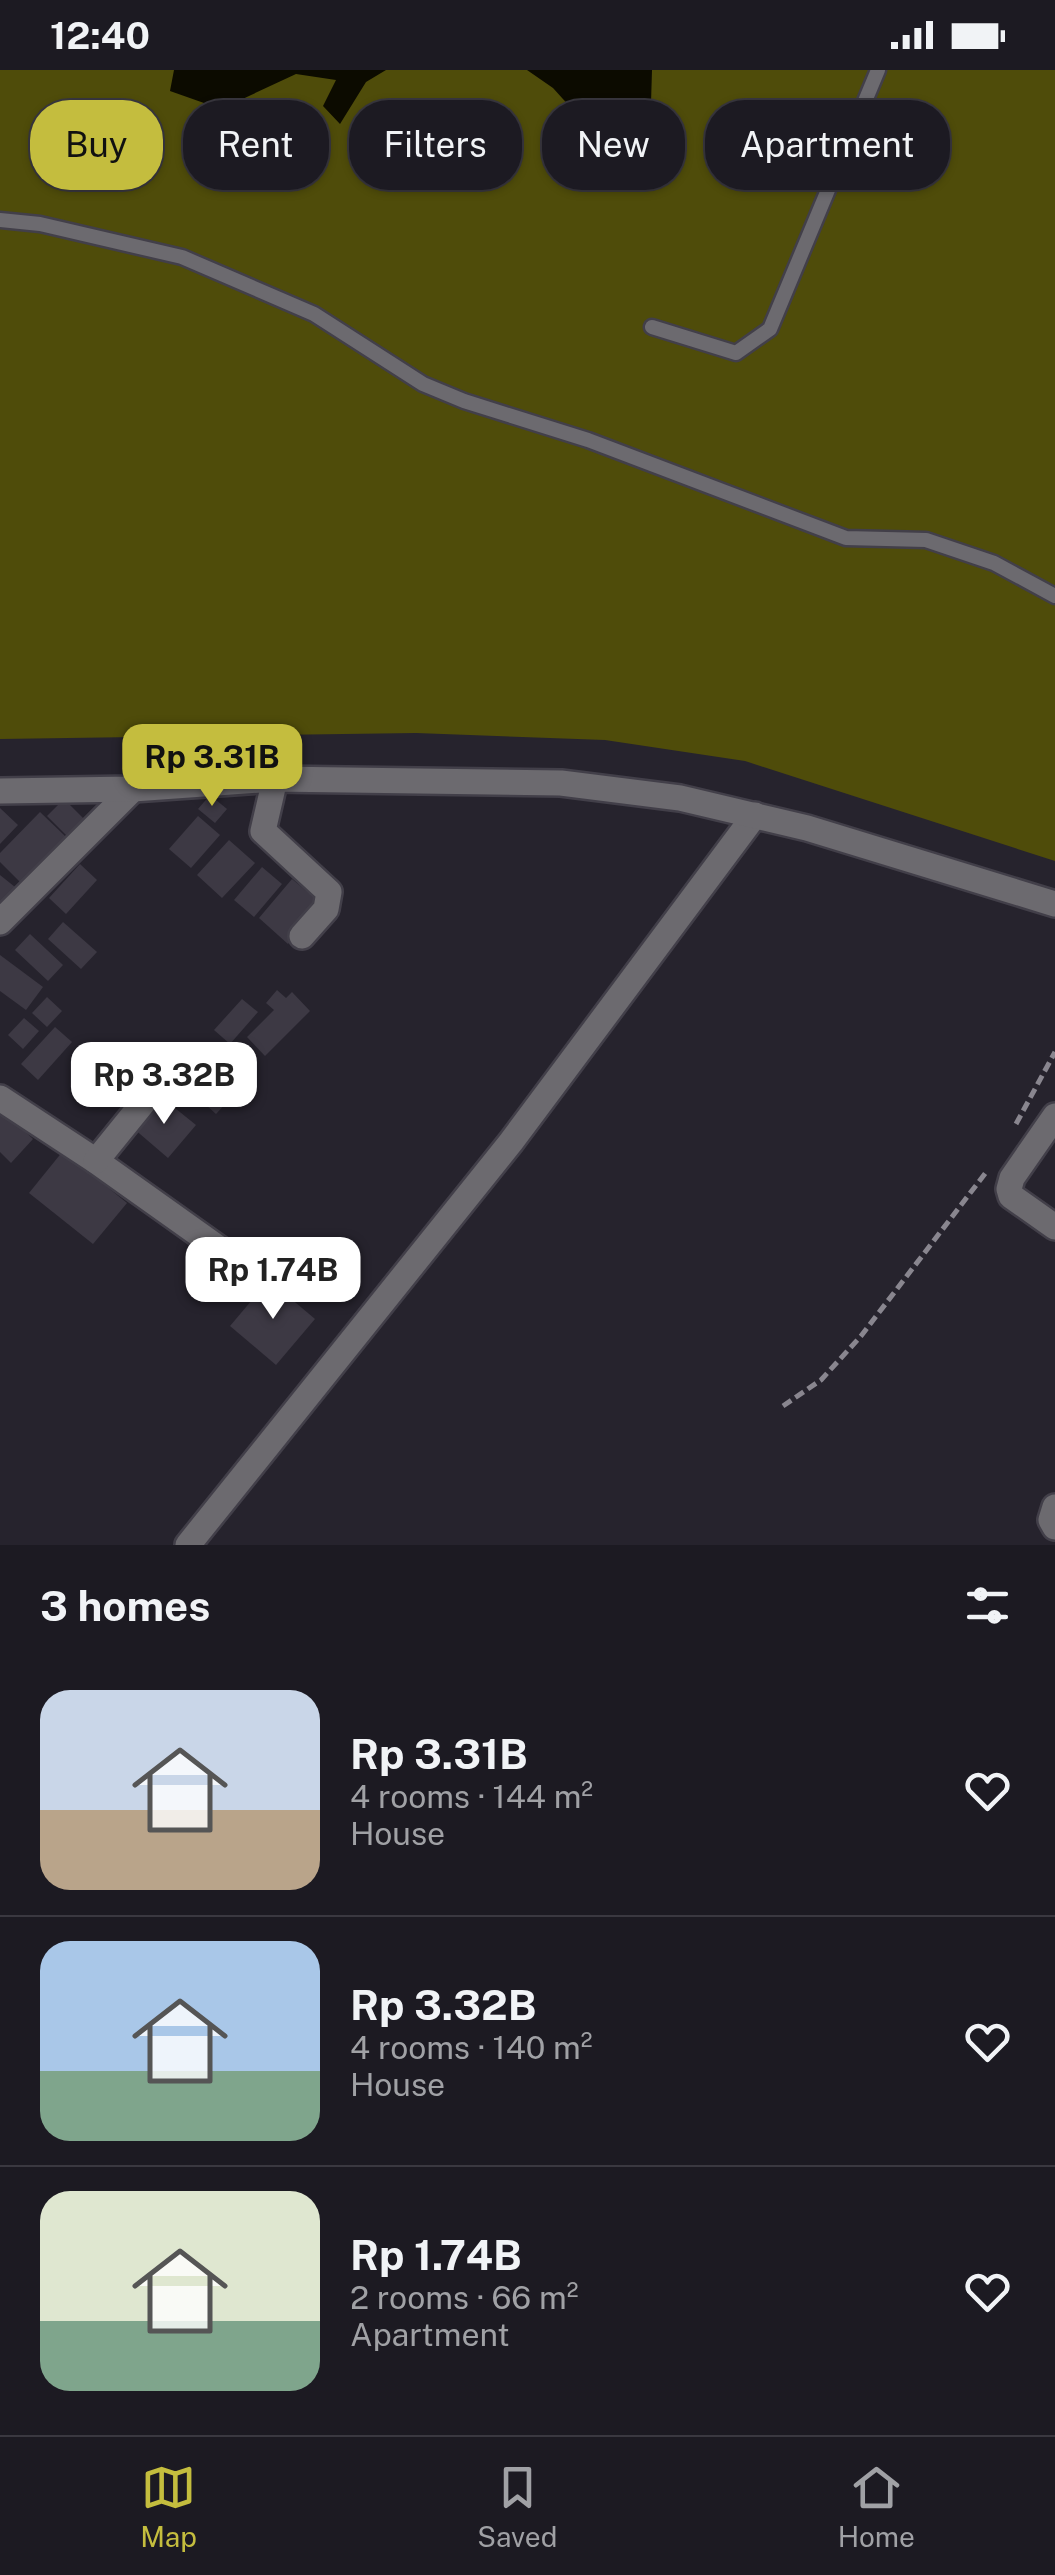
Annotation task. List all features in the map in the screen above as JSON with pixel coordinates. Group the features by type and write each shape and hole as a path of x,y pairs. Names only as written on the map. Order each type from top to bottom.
{"street":[{"path":"276,779 263,831 328,892 326,909 302,936"},
{"path":"0,792 276,779 561,782 680,798 755,815 1055,904"},
{"path":"0,922 133,788"},
{"path":"188,1545 511,1142 755,815"},
{"path":"96,1160 178,1061"},
{"path":"0,1098 96,1160 259,1276"},
{"path":"1055,1116 1008,1188 1011,1196 1055,1227"},
{"path":"1055,1508 1050,1520 1055,1527"}],"lane":[{"path":"652,327 736,353 770,329 878,70"},
{"path":"0,220 40,224 182,256 314,314 423,384 464,402 588,440 846,538 926,540 994,563 1055,596"}],"path":[{"path":"1014,1126 1055,1052"},
{"path":"783,1406 822,1380 861,1336 990,1167"}],"shaded area":[{"path":"0,70 1055,70 1055,861 745,761 605,740 416,733 0,739"},
{"path":"174,70 386,70 366,82 355,100 349,100 349,109 340,124 329,112 326,100 336,80 296,74 240,100 196,100 170,91"},
{"path":"527,70 652,70 651,100 564,100"}],"building":[{"path":"210,795 227,809 215,823 198,809"},
{"path":"64,799 90,825 73,842 47,816"},
{"path":"0,808 18,825 0,844"},
{"path":"40,812 66,837 21,883 0,862 0,853"},
{"path":"198,816 220,835 191,868 169,849"},
{"path":"229,840 255,863 222,898 197,875"},
{"path":"80,864 97,880 66,914 49,898"},
{"path":"262,867 282,884 254,917 234,900"},
{"path":"0,875 15,887 0,907"},
{"path":"292,879 322,904 288,944 259,918"},
{"path":"63,922 97,952 81,969 48,939"},
{"path":"30,934 63,965 48,981 15,950"},
{"path":"0,955 43,987 26,1010 0,991"},
{"path":"277,990 286,998 292,992 310,1011 265,1056 247,1037 274,1010 266,1003"},
{"path":"47,997 62,1011 47,1027 32,1013"},
{"path":"242,999 258,1012 230,1044 214,1030"},
{"path":"24,1018 39,1031 23,1049 8,1035"},
{"path":"55,1027 72,1042 38,1080 21,1064"},
{"path":"209,1060 240,1088 216,1114 185,1086"},
{"path":"160,1096 196,1125 168,1158 133,1128"},
{"path":"0,1108 33,1139 11,1163 0,1152"},
{"path":"63,1151 127,1203 93,1244 29,1193"},
{"path":"269,1280 315,1319 276,1365 230,1326"}]}
